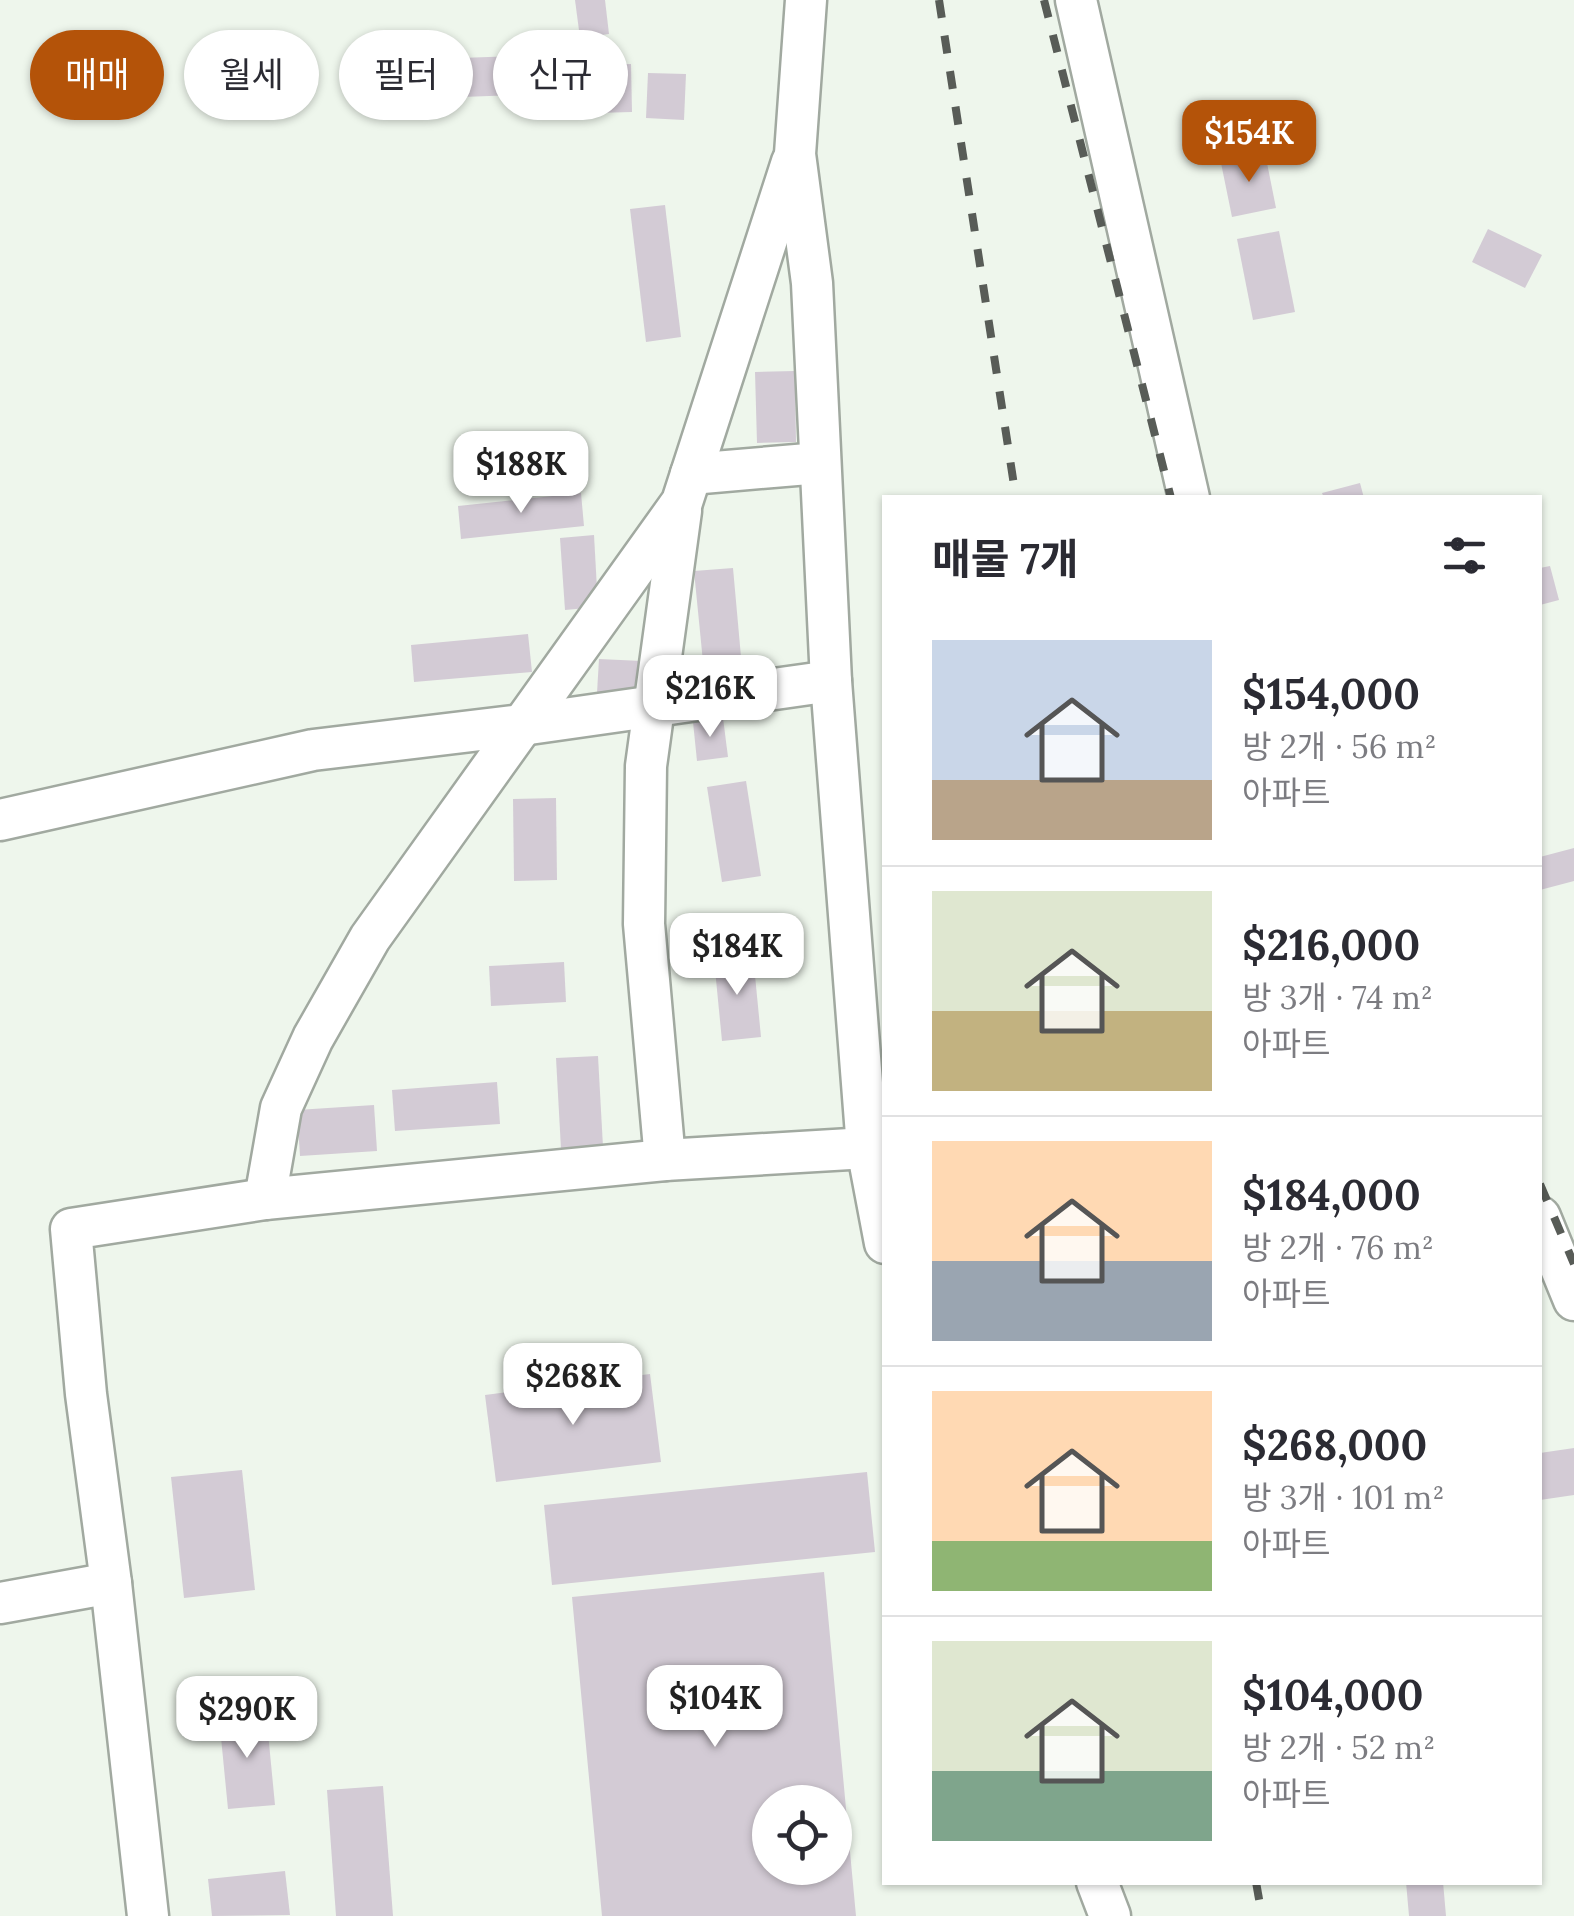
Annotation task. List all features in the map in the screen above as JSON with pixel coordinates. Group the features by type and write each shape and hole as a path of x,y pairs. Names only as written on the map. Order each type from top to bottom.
{"street":[{"path":"806,0 795,154 812,283 830,681 867,1148 882,1227"},
{"path":"1076,0 1188,495"},
{"path":"665,1160 644,924 646,766 686,488 795,154"},
{"path":"265,1199 282,1108 313,1038 370,938 686,488 820,463"},
{"path":"0,820 313,750 830,681"},
{"path":"148,1916 86,1394 71,1229 265,1199 665,1160 867,1148"},
{"path":"1542,1222 1574,1300"},
{"path":"0,1603 111,1583"},
{"path":"1098,1885 1110,1916"}],"building":[{"path":"575,0 605,0 609,30 579,30"},
{"path":"493,57 493,96 473,97 473,58"},
{"path":"631,64 632,112 628,112"},
{"path":"648,73 686,74 684,120 646,118"},
{"path":"1265,153 1276,208 1232,217 1221,163"},
{"path":"665,205 681,337 646,342 630,209"},
{"path":"1488,229 1542,255 1525,288 1472,262"},
{"path":"1279,231 1295,312 1253,320 1237,239"},
{"path":"795,371 796,442 757,443 755,372"},
{"path":"1360,483 1363,495 1323,495"},
{"path":"581,493 584,526 461,539 458,506"},
{"path":"594,535 598,607 565,610 560,538"},
{"path":"1550,566 1559,600 1542,604 1542,568"},
{"path":"733,568 742,668 704,672 694,571"},
{"path":"528,634 532,672 414,682 411,645"},
{"path":"599,659 642,661 640,696 597,693"},
{"path":"723,718 728,757 697,761 693,722"},
{"path":"746,781 761,876 722,882 707,787"},
{"path":"556,798 557,880 514,881 513,799"},
{"path":"1574,848 1574,881 1542,889 1542,856"},
{"path":"753,955 761,1037 722,1041 714,959"},
{"path":"564,962 566,1002 491,1006 489,966"},
{"path":"598,1056 603,1147 561,1149 556,1058"},
{"path":"497,1082 500,1124 395,1131 392,1090"},
{"path":"374,1105 377,1151 300,1156 297,1110"},
{"path":"650,1374 661,1462 496,1482 485,1395"},
{"path":"1574,1448 1574,1495 1542,1500 1542,1453"},
{"path":"242,1470 255,1590 184,1598 171,1477"},
{"path":"867,1472 875,1552 552,1585 544,1505"},
{"path":"824,1572 844,1785 752,1785 752,1885 852,1885 852,1873 856,1916 602,1916 572,1597"},
{"path":"266,1712 275,1805 228,1809 219,1717"},
{"path":"383,1786 393,1916 336,1916 327,1790"},
{"path":"285,1871 290,1915 212,1916 208,1879"},
{"path":"1406,1885 1443,1885 1446,1916 1409,1916"}],"railway":[{"path":"939,0 1016,495"},
{"path":"1044,0 1170,495"},
{"path":"1542,1189 1574,1264"},
{"path":"1257,1885 1262,1916"}]}
